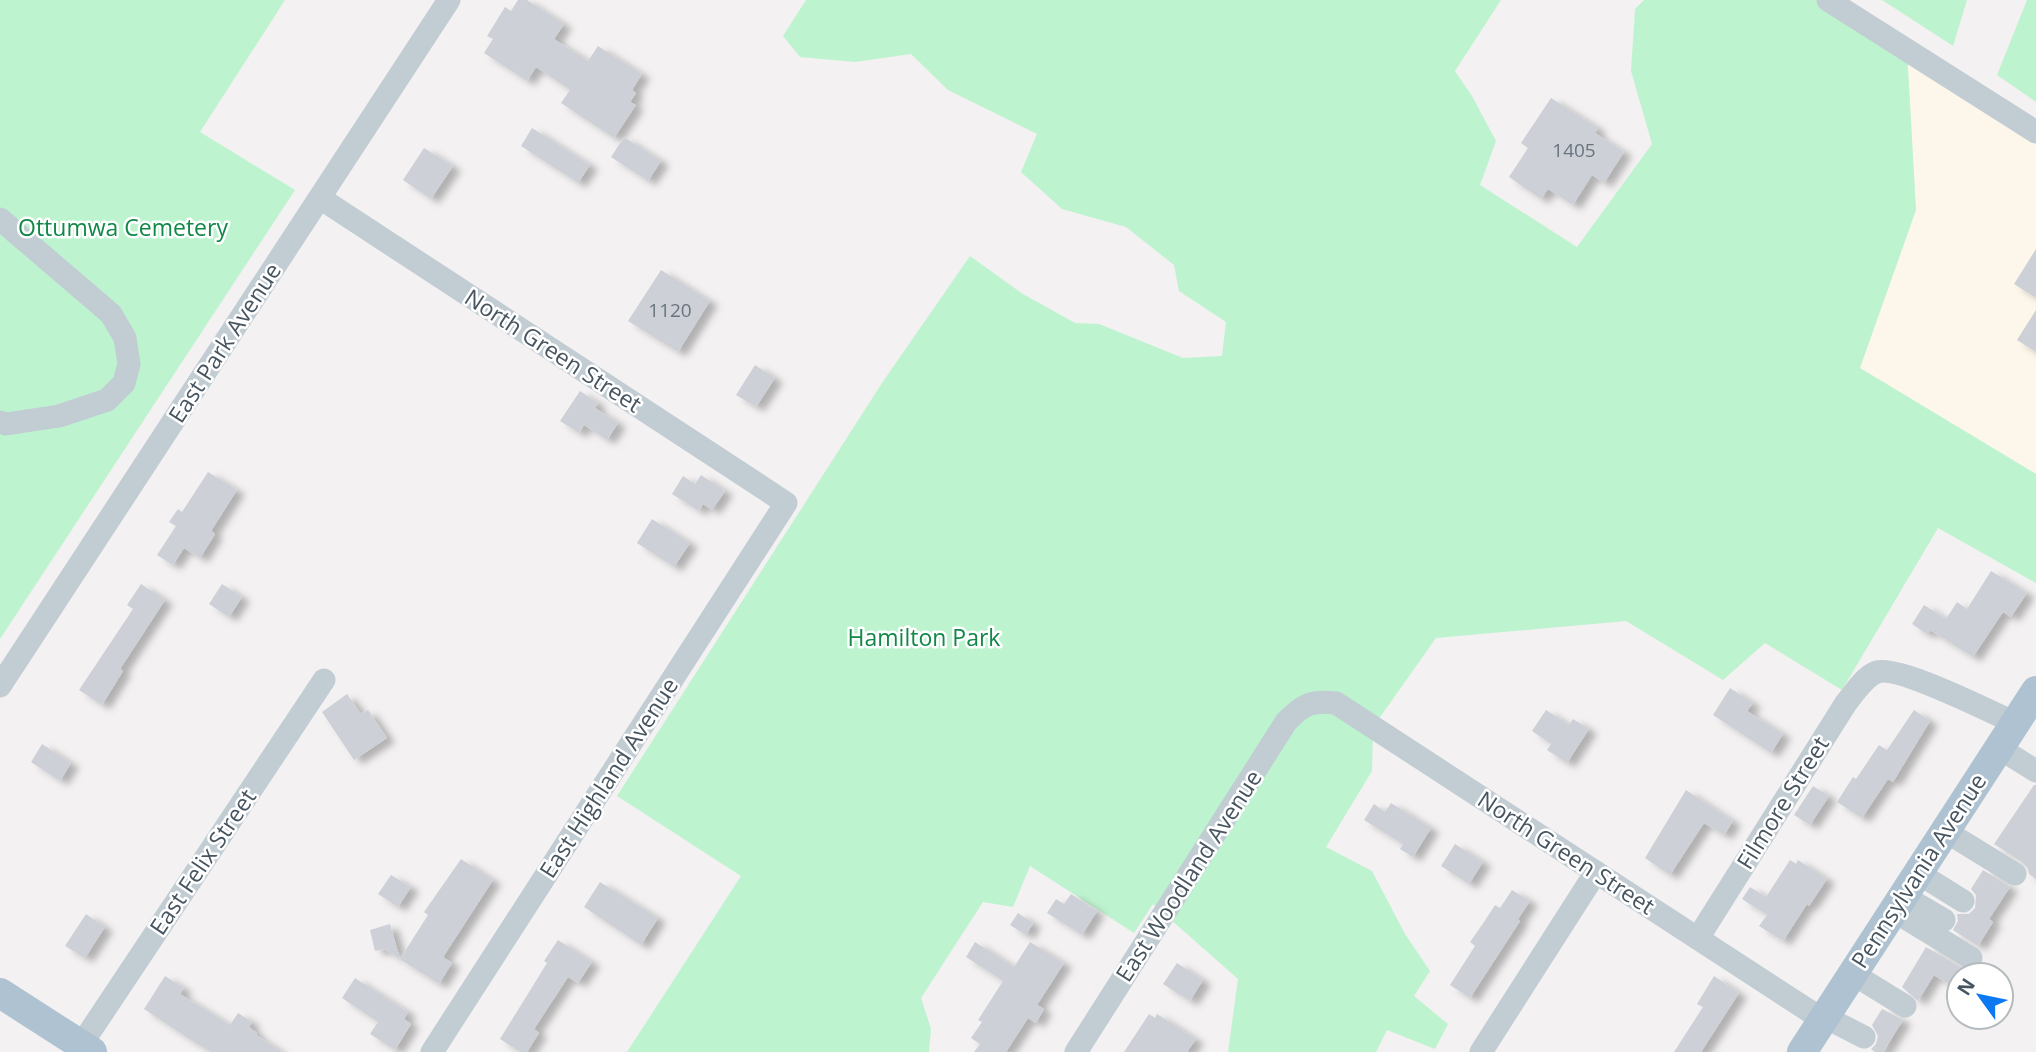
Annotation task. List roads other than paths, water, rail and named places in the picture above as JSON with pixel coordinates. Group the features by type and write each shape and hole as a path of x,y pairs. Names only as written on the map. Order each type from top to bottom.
{"main road":[{"name":"Pennsylvania Avenue","path":"1802,1052 2036,691"},
{"path":"0,993 87,1049"}],"street":[{"name":"East Park Avenue","path":"0,686 449,0"},
{"path":"1828,0 2036,132"},
{"name":"North Green Street","path":"320,198 786,503"},
{"path":"0,219 111,314 125,338 129,364 124,383 107,400 59,416 6,424 0,422"},
{"name":"East Highland Avenue","path":"432,1052 786,503"},
{"name":"Filmore Street","path":"1698,938 1846,703 1875,672 1890,670 2015,723"},
{"name":"East Felix Street","path":"87,1049 324,680"},
{"name":"North Green Street","path":"1306,705 1318,701 1336,703 1824,1018 1864,1037"},
{"name":"East Woodland Avenue","path":"1076,1052 1286,722 1306,705"},
{"path":"1999,748 2036,771"},
{"path":"1945,831 2015,874"},
{"path":"1481,1052 1596,872"},
{"path":"1910,886 1964,896"},
{"path":"1910,886 1944,920"},
{"path":"1910,886 1971,958"},
{"path":"1853,974 1905,1006"}],"park label":[{"name":"Ottumwa Cemetery","path":"123,228"},
{"name":"Hamilton Park","path":"924,638"}]}
